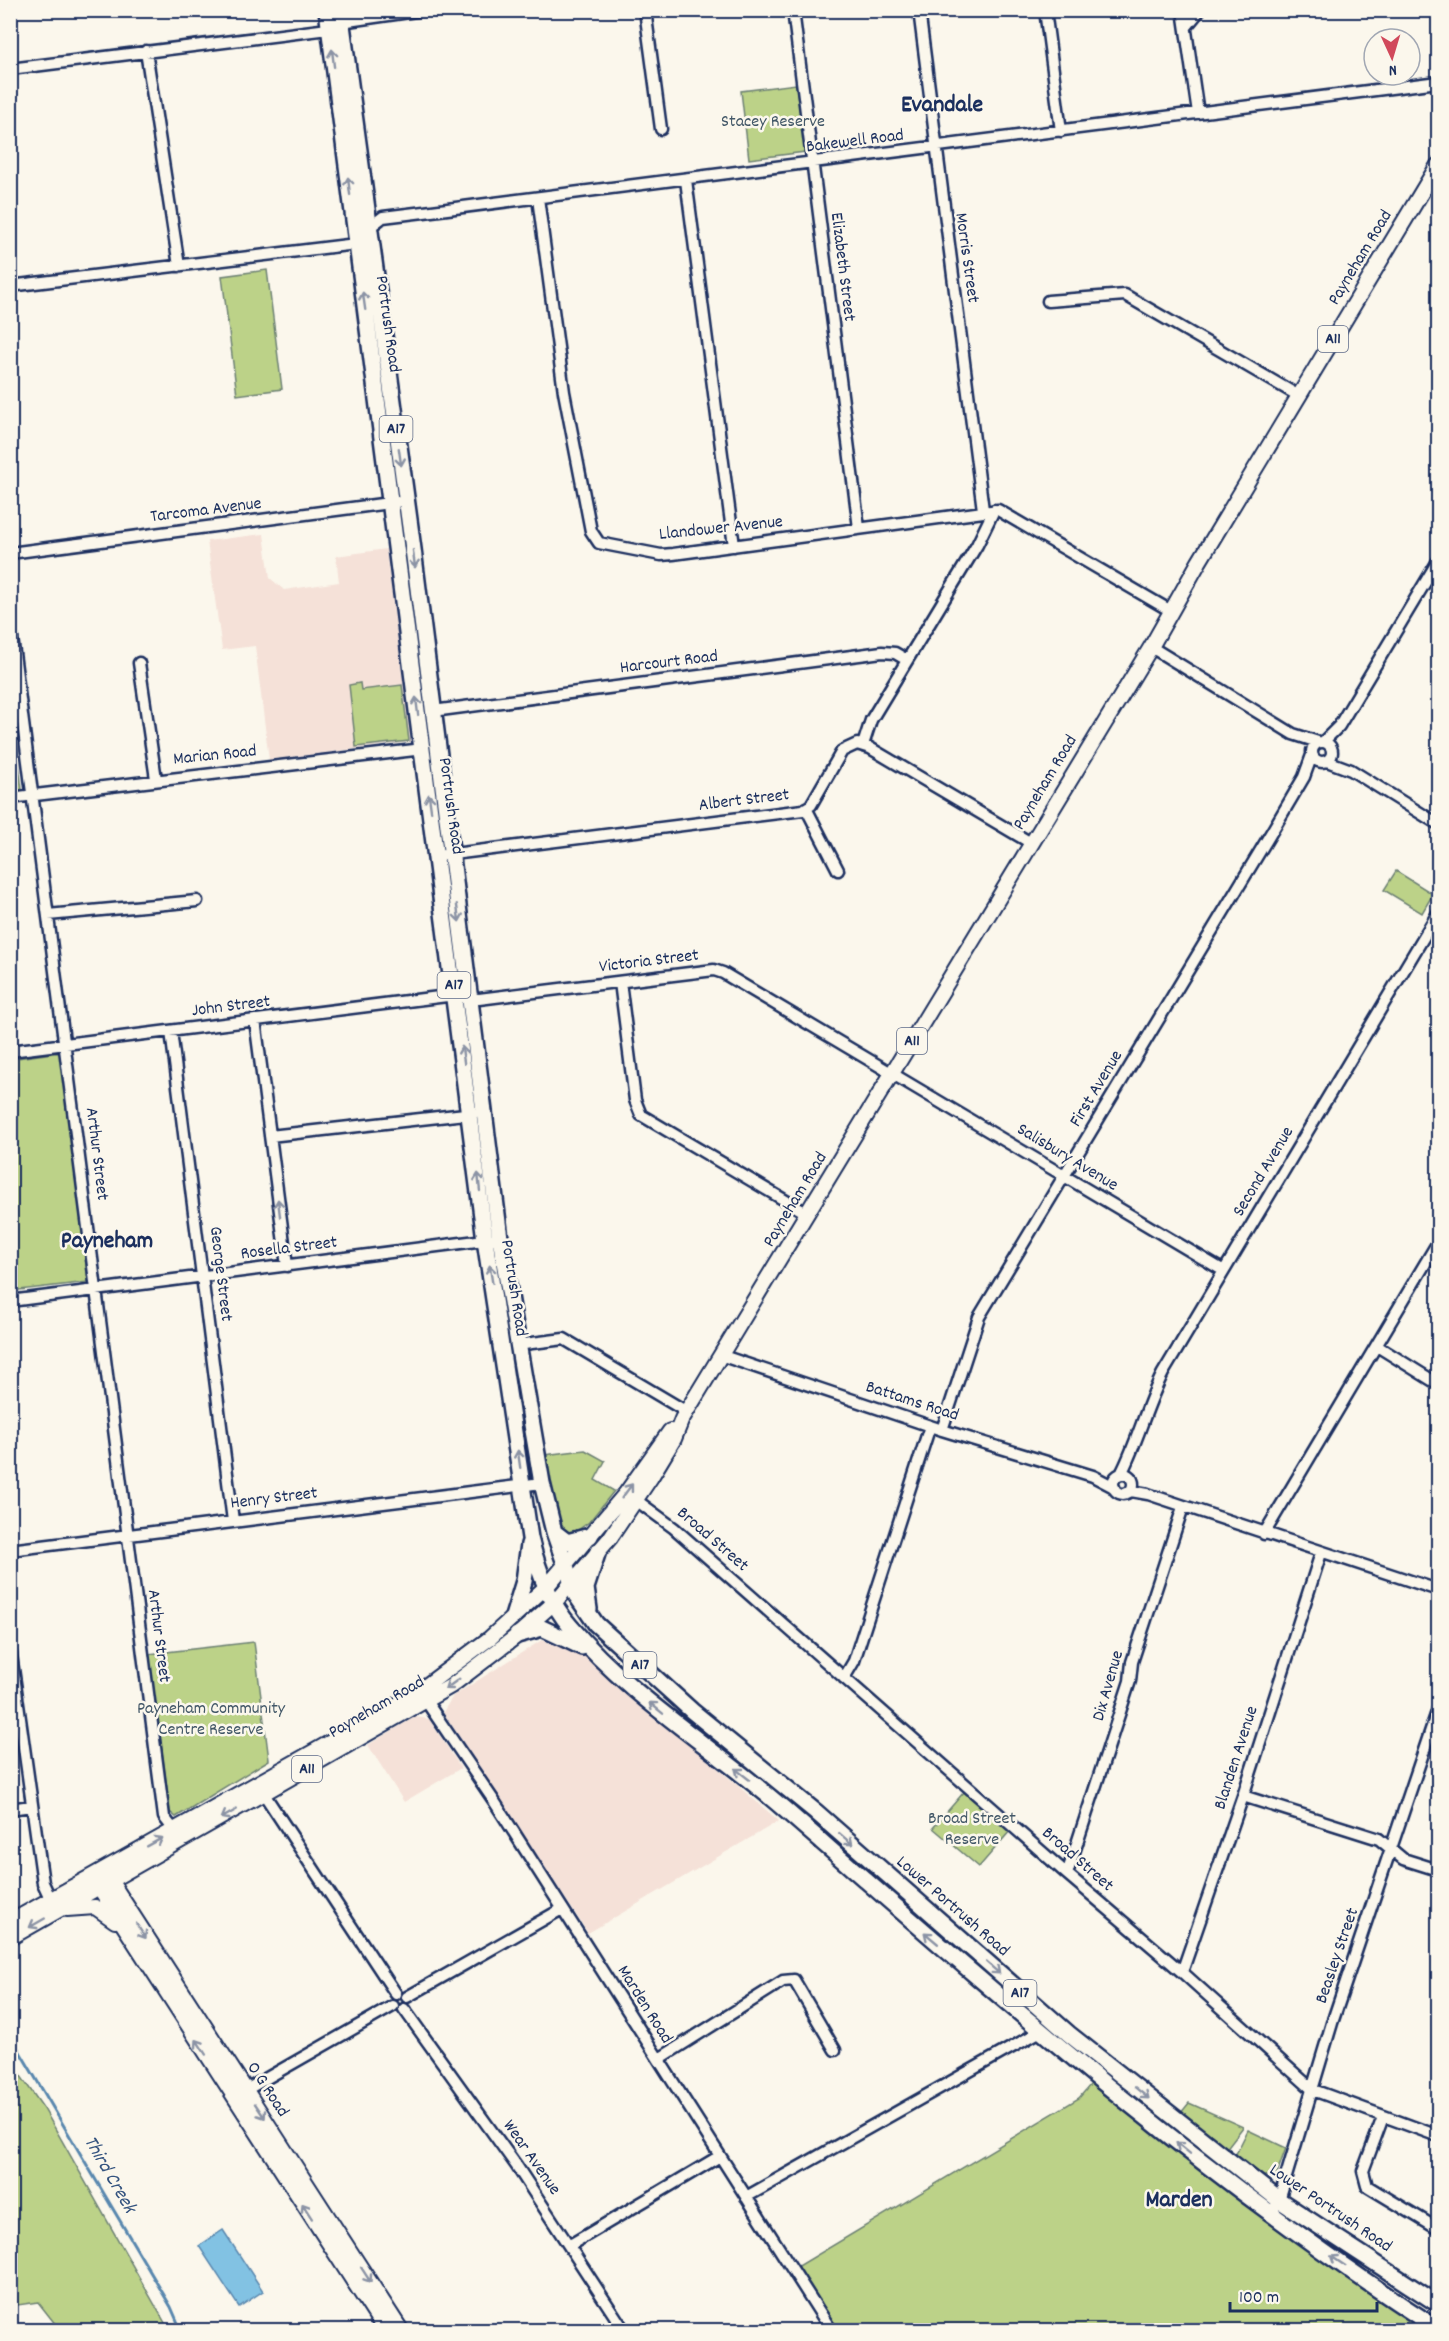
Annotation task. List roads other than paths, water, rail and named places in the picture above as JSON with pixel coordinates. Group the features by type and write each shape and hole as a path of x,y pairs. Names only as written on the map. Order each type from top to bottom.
{"highway":[{"name":"Portrush Road","path":"335,20 372,217 423,749 443,856 530,1538 555,1602"},
{"name":"Portrush Road","path":"335,20 356,244 433,711 443,856"},
{"path":"372,217 356,244 376,270"},
{"name":"Portrush Road","path":"493,1239 542,1483 565,1565"},
{"path":"554,1532 567,1542 590,1536"},
{"path":"513,1617 524,1581 530,1538"},
{"path":"590,1616 586,1588 598,1551"},
{"name":"Lower Portrush Road","path":"565,1565 590,1616 684,1704 769,1776 816,1812 1032,2003 1279,2200 1438,2304"},
{"name":"Lower Portrush Road","path":"555,1602 569,1625 654,1707 781,1807 1039,2032 1229,2184 1438,2328"},
{"path":"517,1635 538,1628 546,1629 600,1657"},
{"path":"769,1776 778,1791 781,1807 816,1812"},
{"path":"1032,2003 1039,2032 1069,2034"},
{"path":"1223,2157 1229,2184 1254,2181"}],"main road":[{"name":"Payneham Road","path":"10,1938 56,1905 101,1879 264,1794 451,1686 555,1602 598,1551 636,1500 674,1439 685,1415 723,1356 1151,646 1438,165"},
{"name":"Payneham Road","path":"101,1879 174,1830 411,1697 465,1657 548,1585 626,1493 665,1437 685,1415"},
{"name":"O G Road","path":"101,1879 124,1928 401,2331"},
{"name":"O G Road","path":"101,1879 239,2093 381,2329"},
{"name":"Payneham Road","path":"10,1922 56,1905"},
{"path":"56,1905 95,1907 105,1912 124,1928"}],"street":[{"path":"10,69 146,51 335,20 423,10"},
{"path":"645,10 661,129"},
{"name":"Elizabeth Street","path":"794,10 859,528"},
{"name":"Morris Street","path":"919,10 935,148 988,510"},
{"path":"1045,10 1061,131"},
{"path":"1183,10 1198,113"},
{"path":"1186,27 1200,10"},
{"path":"146,51 179,266"},
{"name":"Bakewell Road","path":"372,217 686,180 1438,82"},
{"path":"686,180 734,546"},
{"name":"Llandower Avenue","path":"538,198 564,392 594,537 606,546 661,555 988,510"},
{"path":"11,284 356,244"},
{"path":"1048,301 1125,294 1299,396"},
{"name":"Tarcoma Avenue","path":"10,553 399,502"},
{"path":"1031,843 863,745 871,720 981,538 988,510 1003,512 1171,611"},
{"name":"First Avenue","path":"942,1430 975,1324 1304,777 1339,726 1438,561"},
{"name":"Arthur Street","path":"10,622 164,1817 174,1830"},
{"path":"1151,646 1438,824"},
{"name":"Harcourt Road","path":"433,711 882,652 895,653 908,660"},
{"path":"139,663 156,779"},
{"name":"Albert Street","path":"443,856 806,808 842,751 851,745 863,745"},
{"name":"Marian Road","path":"10,798 423,749"},
{"path":"806,808 838,870"},
{"path":"48,915 197,901"},
{"name":"Second Avenue","path":"1114,1487 1113,1481 1127,1480 1131,1454 1149,1401 1438,913"},
{"name":"Victoria Street","path":"462,998 718,971 893,1072"},
{"path":"620,982 635,1100 641,1115 808,1214"},
{"name":"John Street","path":"10,1052 255,1020 462,998"},
{"path":"255,1020 287,1266"},
{"name":"George Street","path":"171,1031 204,1276 233,1521"},
{"name":"Salisbury Avenue","path":"893,1072 1224,1271"},
{"path":"270,1136 477,1112"},
{"name":"Rosella Street","path":"10,1301 493,1239"},
{"path":"1264,1534 1438,1242"},
{"path":"516,1345 564,1339 685,1415"},
{"path":"1377,1347 1438,1384"},
{"name":"Battams Road","path":"723,1356 942,1430 1093,1476 1127,1480 1120,1494 1114,1487 1093,1476"},
{"path":"844,1678 854,1661 930,1426"},
{"path":"1127,1480 1148,1494 1183,1507 1438,1590"},
{"name":"Henry Street","path":"10,1550 129,1533 542,1483"},
{"name":"Broad Street","path":"636,1500 674,1528 1067,1874 1182,1972 1312,2090 1438,2136"},
{"name":"Dix Avenue","path":"1067,1874 1183,1507"},
{"name":"Blanden Avenue","path":"1182,1972 1243,1796 1321,1553"},
{"path":"10,1647 43,1883 56,1905"},
{"name":"Marden Road","path":"426,1701 494,1801 831,2331"},
{"name":"Beasley Street","path":"1271,2215 1279,2200 1312,2090 1438,1708"},
{"path":"264,1794 401,1995"},
{"path":"1243,1796 1379,1839 1403,1858 1438,1870"},
{"path":"10,1809 32,1806"},
{"path":"239,2093 398,2008 392,1999 562,1909"},
{"path":"659,2059 783,1981 794,1980 835,2050"},
{"name":"Wear Avenue","path":"398,2008 515,2163 624,2331"},
{"path":"746,2197 1039,2032"},
{"path":"1383,2117 1363,2171 1367,2186 1438,2229"},
{"path":"570,2245 720,2156"}],"water":[{"path":"223,2230 263,2291 239,2307 199,2246"}],"waterway":[{"name":"Third Creek","path":"10,2035 171,2307 181,2330"}],"district":[{"name":"Evandale","path":"942,106"},
{"name":"Payneham","path":"107,1242"},
{"name":"Marden","path":"1179,2201"}],"park label":[{"name":"Stacey Reserve","path":"773,122"},
{"name":"Payneham Community Centre Reserve","path":"211,1719"},
{"name":"Broad Street Reserve","path":"972,1829"}]}
